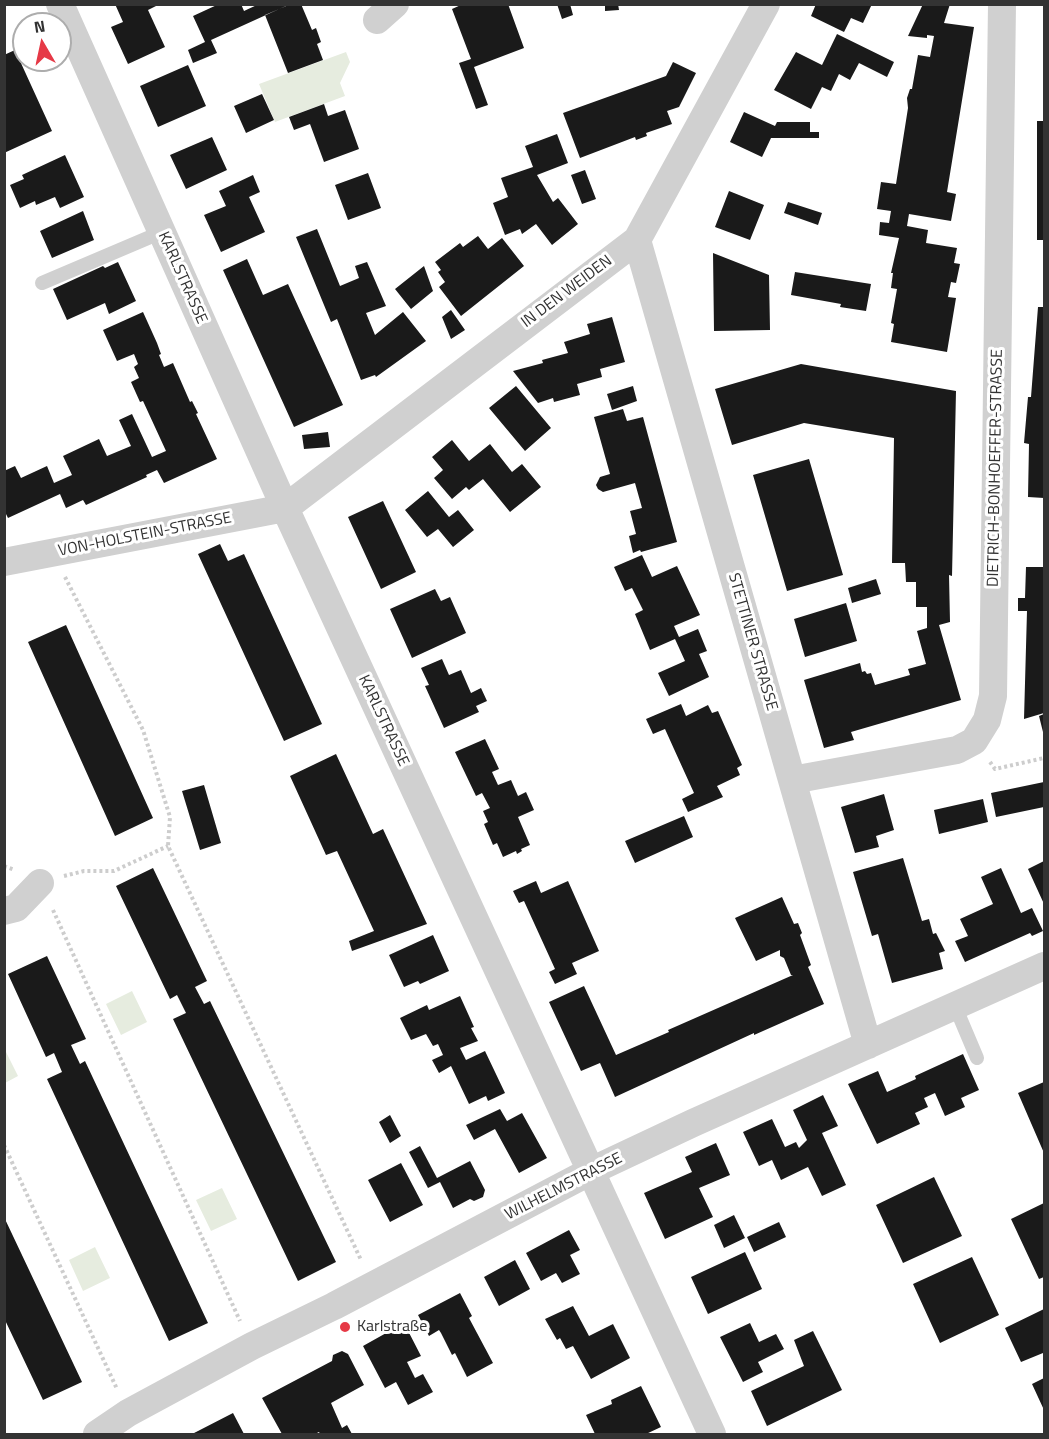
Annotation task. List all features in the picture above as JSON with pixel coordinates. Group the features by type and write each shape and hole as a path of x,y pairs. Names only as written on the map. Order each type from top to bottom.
{"street":[{"name":"KARLSTRASSE","path":"60,4 285,508 712,1434"},
{"name":"IN DEN WEIDEN","path":"285,508 637,240 766,4"},
{"name":"DIETRICH-BONHOEFFER-STRASSE","path":"974,741 987,720 993,696 1002,4"},
{"name":"STETTINER STRASSE","path":"637,240 868,1045"},
{"name":"VON-HOLSTEIN-STRASSE","path":"4,562 285,508"},
{"path":"792,780 957,750 974,741"},
{"path":"4,911 16,908 40,883"},
{"name":"WILHELMSTRASSE","path":"97,1434 128,1413 252,1346 591,1171 1044,966"}],"lane":[{"path":"42,283 162,232"},
{"path":"955,1006 977,1058"}],"path":[{"path":"52,553 143,730 170,817 168,846 372,1285"},
{"path":"974,741 995,769 1044,758"},
{"path":"168,846 114,871 84,871 40,883 252,1346"},
{"path":"4,1145 128,1413"}],"shaded area":[{"path":"346,52 350,62 340,83 345,96 275,122 259,84"},
{"path":"132,991 147,1022 121,1035 106,1004"},
{"path":"4,1048 18,1076 5,1083 4,1083"},
{"path":"222,1188 237,1219 211,1231 196,1200"},
{"path":"95,1247 110,1278 83,1291 69,1260"}],"building":[{"path":"115,4 160,4 148,10 165,47 128,64 111,27 123,22"},
{"path":"219,4 241,4 244,11 259,4 288,5 211,40 217,53 193,63 188,50 205,42 193,16"},
{"path":"291,4 301,4 312,30 316,28 321,42 317,44 323,60 288,73 265,15"},
{"path":"463,4 508,4 524,48 474,67 488,105 476,109 459,63 471,59 452,9"},
{"path":"557,4 570,4 573,15 562,19"},
{"path":"605,4 618,4 619,10 605,11"},
{"path":"816,4 872,4 863,23 851,18 844,32 811,16"},
{"path":"923,4 950,4 944,23 974,27 947,192 956,194 951,221 909,214 907,226 928,230 926,243 957,248 954,263 960,264 956,283 951,282 948,297 956,298 947,352 891,342 894,324 891,323 897,289 891,288 893,273 891,273 899,238 879,235 880,222 889,223 891,211 877,209 881,182 896,184 908,108 907,98 912,89 918,55 930,57 934,36 927,35 927,38 908,36"},
{"path":"837,34 894,62 887,77 859,63 850,80 839,74 831,91 822,87 811,109 774,90 796,52 822,65"},
{"path":"12,51 12,72 25,72 52,131 4,153 4,55"},
{"path":"673,62 696,73 679,107 667,111 672,124 646,133 647,136 636,140 635,137 580,158 563,113 666,76"},
{"path":"188,65 206,106 158,127 140,86"},
{"path":"262,94 274,120 246,133 234,106"},
{"path":"324,104 328,116 345,110 359,149 324,162 310,124 294,130 289,117"},
{"path":"744,112 775,126 777,122 810,122 810,132 819,132 819,138 771,138 762,157 730,142"},
{"path":"1037,121 1044,121 1044,240 1037,240"},
{"path":"557,134 568,163 537,175 553,202 558,198 578,224 552,245 536,224 522,234 520,229 505,235 493,203 508,197 501,178 533,167 525,146"},
{"path":"212,137 227,170 186,189 170,155"},
{"path":"65,155 84,197 60,208 55,197 36,205 35,201 20,208 10,185 24,179 22,175"},
{"path":"585,170 596,199 582,204 571,175"},
{"path":"368,173 381,208 348,220 335,185"},
{"path":"253,175 260,192 249,197 265,232 221,252 204,215 226,206 219,191"},
{"path":"729,191 764,205 750,240 715,227"},
{"path":"788,202 822,213 818,225 784,213"},
{"path":"83,211 94,240 52,258 40,231"},
{"path":"317,229 340,286 359,278 355,266 367,262 386,306 366,313 375,335 403,312 426,341 376,377 375,375 361,380 337,319 331,322 296,237"},
{"path":"478,236 488,249 502,238 524,266 461,316 439,287 445,282 435,262 460,243 463,247"},
{"path":"713,253 769,275 770,330 714,331"},
{"path":"247,259 263,295 288,284 343,405 294,427 223,270"},
{"path":"118,262 136,301 109,314 105,303 67,320 53,289 103,266 105,268"},
{"path":"424,266 433,291 411,309 395,289"},
{"path":"795,272 871,284 866,311 791,295"},
{"path":"1038,307 1044,307 1044,498 1028,497 1029,444 1024,443 1028,397 1031,397"},
{"path":"451,310 465,330 451,339 442,317"},
{"path":"143,312 157,343 164,367 173,363 190,402 192,401 198,413 196,414 217,459 164,483 157,470 146,475 147,477 86,505 83,500 66,508 60,494 8,518 6,514 4,515 4,471 15,466 21,478 47,466 54,483 72,475 63,456 99,439 107,456 131,446 119,420 132,414 152,457 166,451 143,401 140,402 131,382 139,378 134,367 138,364 134,354 117,361 103,330"},
{"path":"612,317 625,362 600,369 602,377 577,384 580,395 554,402 553,398 538,403 513,371 568,353 564,342 590,334 587,324"},
{"path":"801,364 956,391 952,576 949,575 950,622 939,625 961,700 851,732 854,740 824,748 804,680 860,663 862,672 871,673 875,685 910,675 908,669 926,664 917,631 927,628 927,607 916,607 916,582 906,582 905,563 892,563 894,438 804,423 732,445 715,389"},
{"path":"516,386 551,428 525,451 489,408"},
{"path":"633,386 637,401 612,410 607,394"},
{"path":"623,409 627,421 643,417 677,542 633,553 629,536 636,534 630,511 642,508 635,483 603,492 596,485 600,477 610,474 594,417"},
{"path":"328,432 330,447 304,449 302,435"},
{"path":"452,440 469,461 490,444 512,472 522,464 541,487 510,512 483,479 469,490 466,487 452,499 434,478 443,470 432,457"},
{"path":"809,459 843,575 787,591 753,475"},
{"path":"428,491 449,517 458,510 474,530 453,547 438,529 427,537 405,510"},
{"path":"383,501 416,572 381,589 348,517"},
{"path":"220,544 228,561 244,554 322,724 284,741 198,554"},
{"path":"642,555 652,577 677,566 700,615 674,626 679,637 698,629 707,651 699,654 709,677 669,696 658,673 685,661 675,639 650,650 635,614 643,610 632,588 625,591 614,567"},
{"path":"1026,567 1044,567 1044,713 1024,719 1027,611 1018,611 1018,598 1025,598"},
{"path":"876,579 881,594 852,603 848,588"},
{"path":"435,589 441,601 450,597 466,633 412,658 390,609"},
{"path":"846,603 857,641 805,657 794,619"},
{"path":"66,625 153,818 115,836 28,642"},
{"path":"442,659 449,675 461,670 471,693 481,688 487,701 476,706 479,712 444,728 425,686 429,685 421,668"},
{"path":"681,704 686,716 708,705 712,713 718,711 742,765 737,768 740,775 717,786 723,797 688,812 682,799 694,793 665,729 653,734 646,719"},
{"path":"1044,714 1044,736 1039,716"},
{"path":"485,739 499,769 492,772 498,785 511,780 518,796 526,792 534,810 518,817 530,845 521,849 522,851 517,854 516,851 503,857 497,843 493,845 484,824 488,822 483,811 490,808 482,793 476,796 455,752"},
{"path":"336,754 373,834 383,829 427,924 352,951 349,941 374,931 337,851 326,855 290,776"},
{"path":"1044,782 1044,807 996,817 991,793"},
{"path":"204,785 221,843 200,850 182,791"},
{"path":"884,794 894,830 876,836 879,847 855,853 841,807"},
{"path":"983,799 988,822 939,834 934,810"},
{"path":"684,816 693,837 635,863 625,841"},
{"path":"903,858 922,921 929,919 933,934 936,933 945,951 939,953 943,969 892,983 878,934 872,936 853,872"},
{"path":"1044,861 1044,904 1028,869"},
{"path":"153,868 207,981 195,987 204,1004 210,1001 336,1262 298,1281 173,1019 186,1013 177,995 170,999 116,886"},
{"path":"1001,868 1021,913 1032,908 1043,931 1032,936 1030,933 965,962 955,941 968,936 960,919 993,904 981,877"},
{"path":"536,881 541,893 568,881 599,951 572,963 577,974 555,984 549,972 555,969 524,901 519,903 513,891"},
{"path":"782,897 794,924 798,923 802,933 800,935 811,965 808,967 824,1004 754,1035 754,1033 615,1097 600,1063 581,1071 549,1002 584,986 616,1055 669,1032 668,1030 793,975 784,958 780,956 780,950 756,961 735,918"},
{"path":"433,935 449,971 420,984 418,981 404,987 389,955"},
{"path":"47,956 86,1039 71,1045 80,1064 85,1061 208,1323 169,1341 47,1079 62,1072 54,1053 46,1057 8,974"},
{"path":"460,996 478,1041 460,1048 466,1060 485,1051 505,1093 488,1101 486,1096 469,1104 451,1066 439,1073 432,1060 443,1055 438,1044 433,1046 426,1034 411,1040 400,1018 427,1005 429,1010"},
{"path":"963,1054 979,1090 961,1098 965,1107 945,1116 935,1093 924,1098 928,1107 915,1113 920,1124 877,1144 848,1084 878,1071 887,1092"},
{"path":"1044,1082 1044,1153 1018,1093"},
{"path":"823,1095 838,1126 822,1133 846,1185 822,1196 808,1167 781,1180 772,1160 759,1166 743,1132 772,1119 785,1147 796,1142 799,1148 807,1140 793,1110"},
{"path":"500,1109 507,1121 522,1113 547,1158 519,1173 495,1129 474,1140 466,1125"},
{"path":"390,1115 401,1136 390,1143 379,1122"},
{"path":"716,1143 730,1175 699,1188 713,1217 665,1239 644,1193 692,1172 685,1157"},
{"path":"420,1146 437,1178 470,1161 485,1190 483,1197 474,1201 470,1199 453,1208 440,1182 428,1188 409,1152"},
{"path":"401,1163 423,1205 390,1222 368,1180"},
{"path":"934,1177 962,1236 903,1263 876,1205"},
{"path":"1044,1203 1044,1277 1039,1279 1011,1219"},
{"path":"734,1215 745,1238 724,1248 714,1225"},
{"path":"4,1217 82,1382 43,1400 4,1318"},
{"path":"779,1222 786,1237 754,1252 747,1237"},
{"path":"569,1230 580,1250 570,1255 580,1274 562,1283 556,1273 541,1281 526,1253"},
{"path":"745,1252 762,1289 708,1314 691,1277"},
{"path":"972,1257 999,1315 940,1343 913,1284"},
{"path":"515,1260 530,1289 499,1306 484,1277"},
{"path":"460,1293 472,1316 469,1318 493,1363 467,1377 455,1353 452,1355 439,1330 429,1336 418,1315"},
{"path":"573,1306 589,1336 613,1324 630,1358 591,1379 573,1346 566,1349 560,1338 557,1340 545,1319"},
{"path":"1044,1309 1044,1356 1043,1353 1021,1362 1005,1328"},
{"path":"404,1323 421,1356 407,1362 415,1378 423,1374 433,1392 408,1405 396,1382 385,1388 363,1346"},
{"path":"750,1323 759,1342 776,1334 784,1349 758,1362 763,1372 743,1382 720,1337"},
{"path":"813,1331 842,1390 767,1426 751,1391 804,1366 794,1340"},
{"path":"342,1351 348,1354 364,1385 331,1403 342,1428 347,1425 352,1434 320,1434 319,1432 282,1434 262,1398 332,1361 333,1355"},
{"path":"1044,1378 1044,1410 1032,1384"},
{"path":"641,1386 661,1427 646,1434 595,1434 586,1415 612,1404 611,1400"},
{"path":"233,1413 244,1434 192,1434 198,1431"}],"place":[{"name":"Karlstraße","path":"345,1327"}]}
